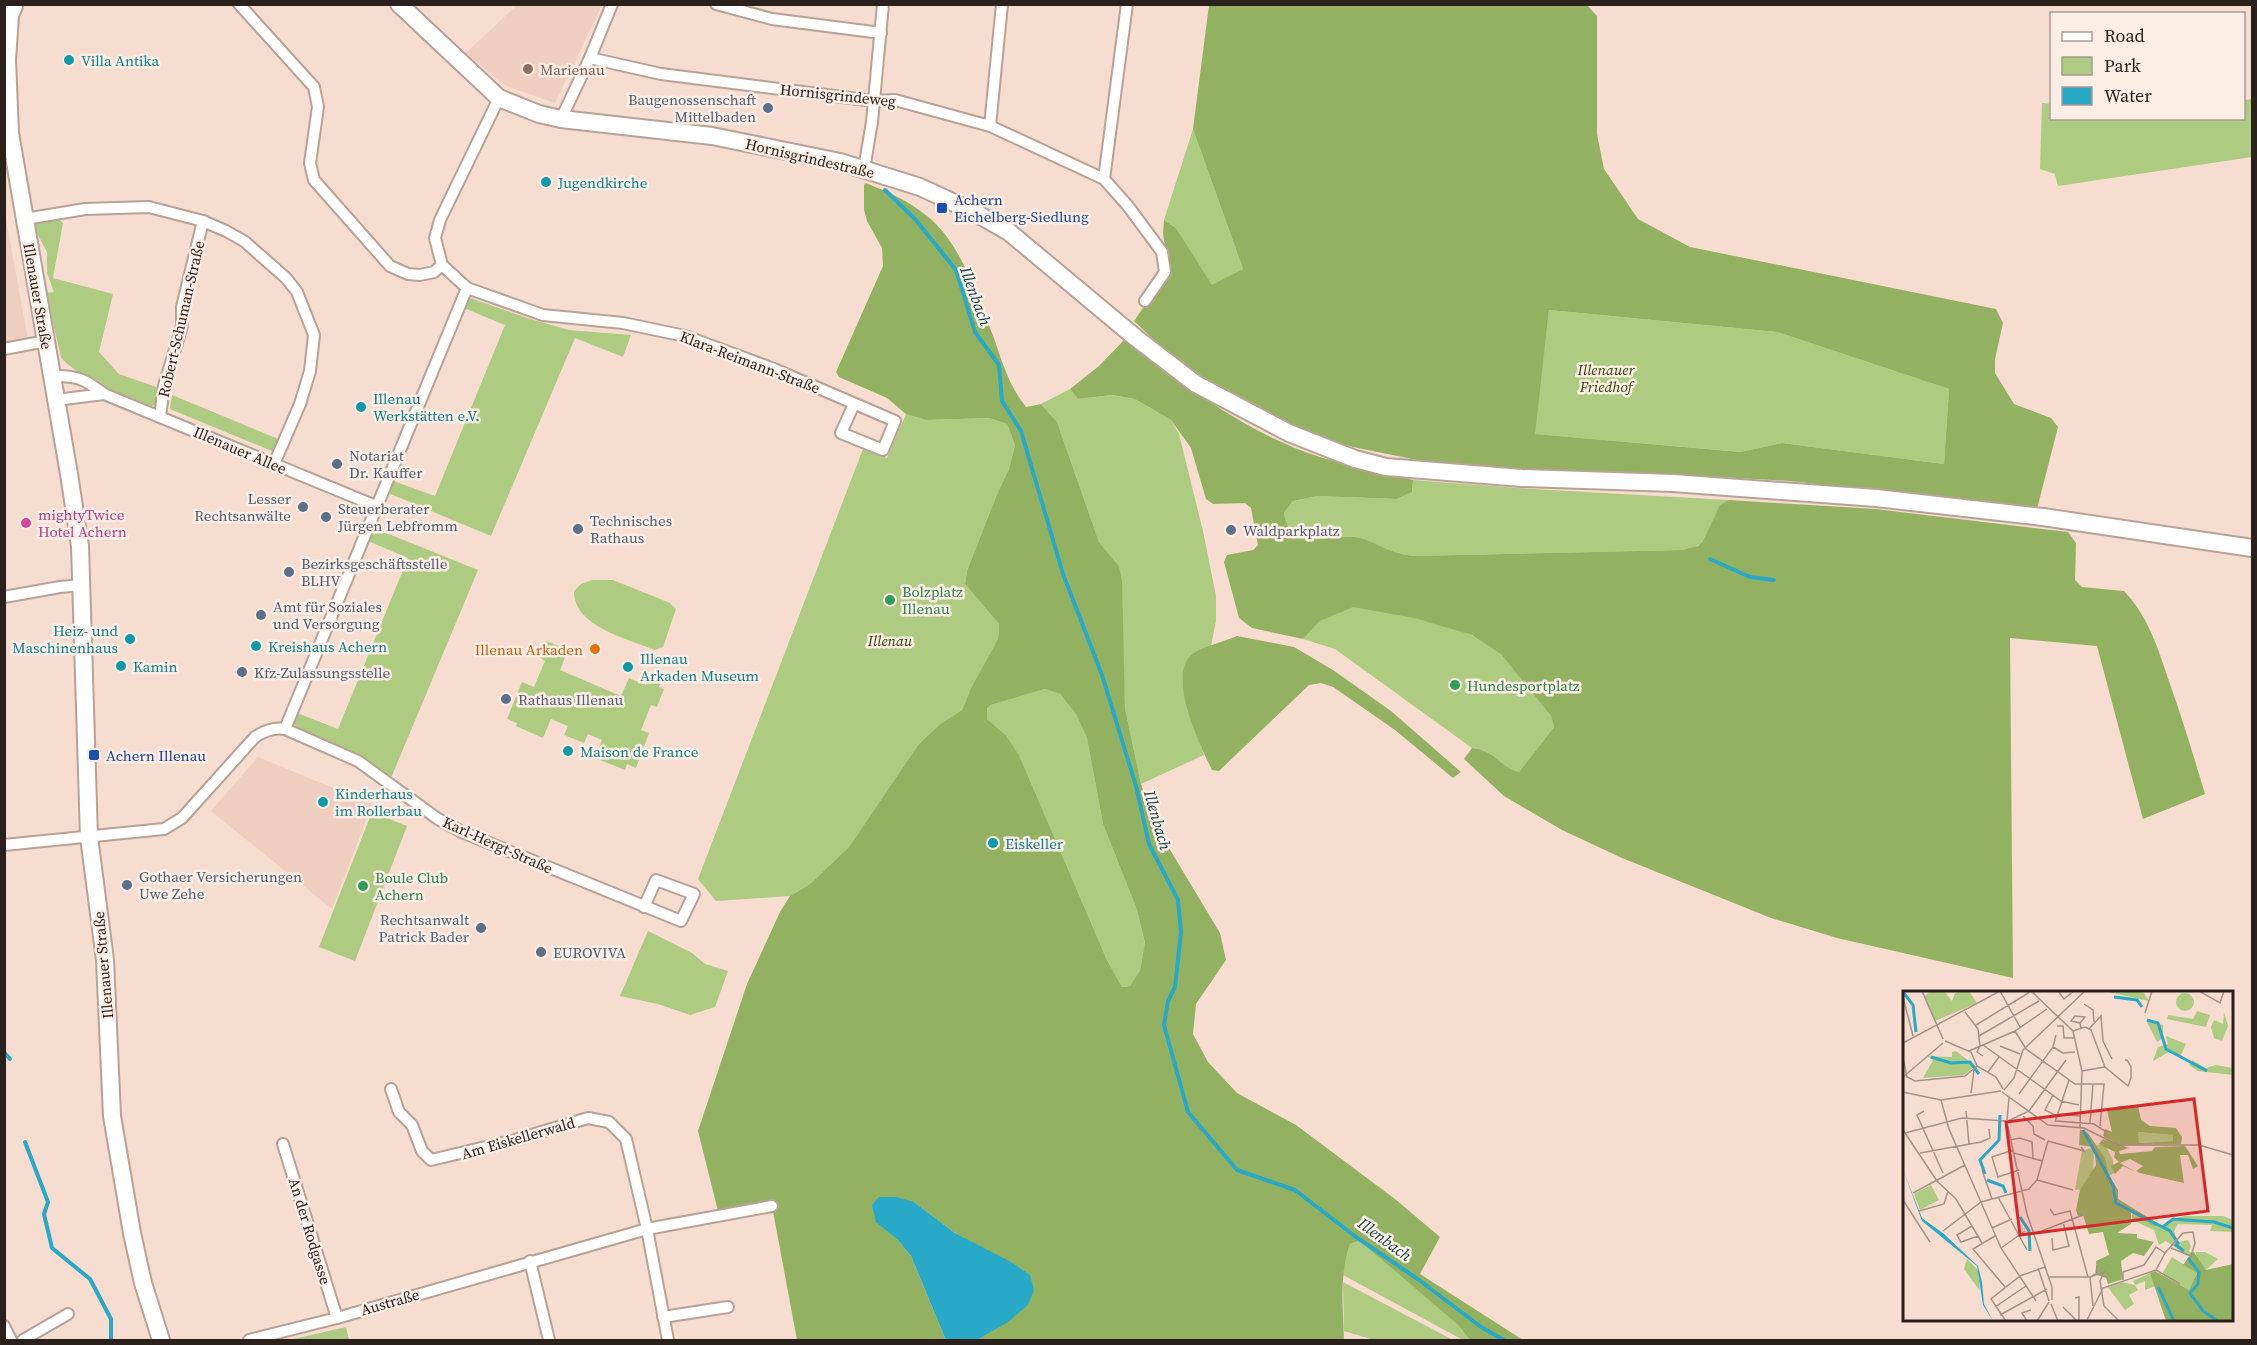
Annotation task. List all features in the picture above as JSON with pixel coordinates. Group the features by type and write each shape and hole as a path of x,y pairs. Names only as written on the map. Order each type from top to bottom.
{"main road":[{"name":"Hornisgrindestraße","path":"399,4 499,98 539,114 561,119 712,136 864,169 920,187 957,203 1009,232 1141,342 1196,384 1289,433 1355,459 1386,466 1522,478 1673,483 1876,498 2064,520 2253,548"},
{"name":"Illenauer Straße","path":"15,5 10,15 6,60 10,133 75,515 82,585 88,837 105,960 112,1116 132,1233 143,1283 161,1341"}],"street":[{"path":"239,4 314,87 318,107 310,163 314,180 390,266 408,274 420,275 434,272 442,265 435,238 440,220 499,98"},
{"path":"561,119 612,4"},
{"path":"716,4 772,19 881,33"},
{"path":"864,169 874,101 883,4"},
{"path":"990,126 1002,4"},
{"path":"1104,179 1127,4"},
{"name":"Hornisgrindeweg","path":"590,58 661,74 874,101 895,100 990,126 1104,179 1128,206 1162,252 1165,272 1145,301"},
{"name":"Robert-Schuman-Straße","path":"25,219 85,209 149,207 203,221 244,241 286,278 297,292 314,335 310,371 300,404 274,464"},
{"name":"Robert-Schuman-Straße","path":"160,417 164,387 182,326 182,307 203,221"},
{"name":"Klara-Reimann-Straße","path":"442,265 467,288 543,315 623,323 685,336 774,369 895,421 883,450 841,433 854,404"},
{"path":"4,845 164,829 182,818 255,737 270,729 285,729 467,288"},
{"path":"4,349 46,341"},
{"name":"Illenauer Allee","path":"52,376 71,375 89,383 104,394 376,506"},
{"name":"Illenauer Allee","path":"56,400 104,394"},
{"path":"4,597 82,585"},
{"name":"Karl-Hergt-Straße","path":"285,729 358,761 462,832 644,907 681,921 694,894 656,880 644,907"},
{"name":"Am Eiskellerwald","path":"391,1089 399,1112 412,1125 422,1151 431,1160 515,1140 588,1118 609,1122 626,1139 647,1229"},
{"name":"An der Rodgasse","path":"283,1144 337,1318"},
{"name":"Austraße","path":"249,1341 647,1229 772,1206"},
{"path":"647,1229 668,1341"},
{"path":"530,1261 549,1341"},
{"path":"663,1317 728,1307"},
{"path":"23,1341 68,1314"},
{"path":"4,1326 11,1341"}],"shaded area":[{"name":"Marienau","path":"517,5 602,5 555,103 504,85 466,53"},
{"path":"4,208 28,340 4,344"},
{"path":"258,757 372,804 332,909 211,811"}],"green space":[{"path":"1209,5 1587,5 1597,16 1597,134 1604,169 1638,219 1690,247 1996,309 2003,323 1995,359 1995,373 2014,404 2051,418 2058,427 2037,509 1790,481 1650,473 1508,469 1417,460 1353,447 1307,434 1210,383 1169,354 1134,321 1169,270 1163,234 1164,220 1176,228 1212,285 1243,269 1193,129","holes":["1549,310 1777,332 1949,389 1944,464 1782,443 1741,452 1535,434"]},
{"path":"2252,99 2252,157 2058,186 2055,174 2040,169 2042,103 2050,104 2050,120 2245,120 2245,100"},
{"path":"1193,129 1243,269 1212,286 1176,228 1164,220"},
{"path":"866,183 874,186 913,206 939,227 950,241 976,291 1011,384 1026,407 1041,404 1057,422 1099,542 1119,566 1122,581 1125,708 1141,784 1154,823 1220,933 1226,960 1196,1004 1193,1034 1208,1062 1237,1093 1296,1125 1395,1199 1440,1237 1420,1274 1523,1340 1470,1340 1458,1325 1360,1241 1350,1244 1344,1268 1342,1292 1344,1340 977,1340 992,1331 977,1245 955,1233 914,1202 897,1239 911,1256 945,1338 949,1340 797,1340 772,1206 719,1215 698,1131 747,984 780,912 790,896 810,884 849,847 918,745 940,724 962,710 972,686 998,639 999,624 965,584 967,571 1009,469 1015,445 1007,424 989,418 926,420 906,414 887,398 839,377 836,372 883,266 882,248 867,221 864,210 864,185","holes":["1045,689 1060,694 1076,714 1087,738 1103,824 1137,910 1145,943 1140,970 1130,986 1122,987 1107,960 1019,755 1006,735 987,719 987,709 991,705"]},
{"path":"57,218 63,223 53,278 113,294 99,352 119,374 159,388 157,403 152,406 104,386 77,371 61,357 46,293 54,292 47,273 47,252 31,222"},
{"path":"470,298 569,330 631,335 623,357 575,338 491,536 388,493 393,481 435,496 505,325 464,308"},
{"name":"Illenauer Friedhof","path":"1549,310 1777,332 1949,389 1944,464 1782,443 1742,452 1534,434"},
{"path":"1125,339 1217,407 1268,436 1320,457 1413,480 1412,492 1397,499 1318,496 1293,501 1284,513 1288,526 1294,534 1302,538 1355,537 1395,552 1414,556 1682,550 1698,546 1703,541 1720,505 1729,500 1875,509 2068,532 2076,543 2075,580 2082,587 2124,591 2147,624 2175,698 2205,794 2143,819 2097,646 2010,638 2013,978 1837,938 1771,918 1622,858 1562,830 1504,796 1464,759 1472,748 1480,749 1512,770 1519,772 1554,727 1551,716 1501,654 1472,635 1414,618 1353,607 1320,621 1303,639 1252,628 1239,618 1224,562 1227,555 1253,550 1258,545 1251,508 1245,503 1213,504 1206,499 1191,448 1171,420 1135,399 1112,395 1078,399 1070,389 1099,366"},
{"path":"1070,389 1078,399 1112,395 1135,399 1171,420 1179,434 1216,596 1216,621 1211,646 1190,656 1183,678 1187,705 1204,755 1141,784 1125,708 1119,566 1099,542 1057,422 1041,404"},
{"path":"172,395 283,441 279,448 272,451 170,409"},
{"name":"Illenau","path":"906,414 926,420 989,418 1007,424 1015,445 1009,469 967,571 965,584 999,624 998,639 972,686 962,710 940,724 918,745 849,847 810,884 790,896 716,901 698,879 863,449 887,458"},
{"path":"1413,480 1729,500 1718,510 1708,534 1700,544 1682,550 1414,556 1395,552 1355,537 1302,538 1294,534 1288,526 1284,513 1293,501 1318,496 1397,499 1412,492"},
{"path":"374,528 478,570 391,778 363,759 299,731 294,723 297,713 338,729 408,558 368,541"},
{"path":"592,580 613,580 670,603 676,609 663,647 655,650 617,636 604,630 582,613 576,603 574,591 581,584"},
{"name":"Hundesportplatz","path":"1353,606 1452,628 1471,635 1502,654 1551,716 1554,727 1519,772 1512,770 1492,755 1472,748 1335,649 1303,639 1320,621"},
{"path":"1237,636 1294,647 1333,670 1391,711 1461,772 1453,778 1395,730 1333,687 1321,683 1309,685 1219,771 1212,770 1188,713 1182,680 1184,667 1194,653"},
{"path":"546,641 568,650 560,670 621,696 629,678 646,685 651,674 662,679 659,687 664,689 657,707 651,705 641,730 649,733 636,768 627,764 625,770 595,758 602,740 588,734 584,743 564,735 568,726 551,719 543,738 516,726 517,723 507,719 522,682 534,687 545,661 539,657"},
{"path":"1045,689 1060,694 1076,714 1087,737 1103,824 1137,910 1145,944 1140,970 1130,986 1122,987 1107,960 1019,755 1006,735 987,719 987,710 991,705"},
{"name":"Boule Club Achern","path":"372,812 407,826 355,961 319,947"},
{"path":"648,931 692,953 705,964 728,971 715,1007 690,1015 658,1004 620,996"},
{"path":"1361,1241 1458,1325 1470,1340 1463,1340 1343,1275 1350,1244"},
{"path":"1343,1282 1453,1340 1374,1340 1344,1331"},
{"path":"346,1327 349,1340 289,1340"}],"water":[{"path":"879,1197 896,1197 914,1202 955,1233 1011,1262 1030,1275 1034,1290 1028,1305 1008,1322 977,1340 945,1338 911,1256 897,1239 876,1222 872,1205"}],"waterway":[{"name":"Illenbach","path":"885,190 915,219 956,270 975,332 999,365 1002,401 1021,431 1063,574 1102,675 1136,786 1149,844 1178,900 1181,932 1175,987 1168,1001 1164,1025 1188,1112 1237,1170 1295,1190 1481,1327 1504,1340"},
{"path":"1710,559 1750,577 1774,580"},
{"path":"4,1052 10,1059"},
{"path":"25,1142 48,1202 44,1214 52,1248 90,1279 111,1319 111,1340"}],"place":[{"name":"Villa Antika","path":"69,60"},
{"name":"Marienau","path":"528,69"},
{"name":"Baugenossenschaft Mittelbaden","path":"768,108"},
{"name":"Jugendkirche","path":"546,182"},
{"name":"Achern Eichelberg-Siedlung","path":"942,208"},
{"name":"Illenau Werkstätten e.V.","path":"361,407"},
{"name":"Notariat Dr. Kauffer","path":"337,464"},
{"name":"Lesser Rechtsanwälte","path":"303,507"},
{"name":"Steuerberater Jürgen Lebfromm","path":"326,517"},
{"name":"mightyTwice Hotel Achern","path":"26,523"},
{"name":"Technisches Rathaus","path":"578,529"},
{"name":"Waldparkplatz","path":"1231,530"},
{"name":"Bezirksgeschäftsstelle BLHV","path":"289,572"},
{"name":"Bolzplatz Illenau","path":"890,600"},
{"name":"Amt für Soziales und Versorgung","path":"261,615"},
{"name":"Heiz- und Maschinenhaus","path":"130,639"},
{"name":"Kreishaus Achern","path":"256,646"},
{"name":"Illenau Arkaden","path":"595,649"},
{"name":"Kamin","path":"121,666"},
{"name":"Illenau Arkaden Museum","path":"628,667"},
{"name":"Kfz-Zulassungsstelle","path":"242,672"},
{"name":"Hundesportplatz","path":"1455,685"},
{"name":"Rathaus Illenau","path":"506,699"},
{"name":"Maison de France","path":"568,751"},
{"name":"Achern Illenau","path":"94,755"},
{"name":"Kinderhaus im Rollerbau","path":"323,802"},
{"name":"Eiskeller","path":"993,843"},
{"name":"Gothaer Versicherungen Uwe Zehe","path":"127,885"},
{"name":"Boule Club Achern","path":"363,886"},
{"name":"Rechtsanwalt Patrick Bader","path":"481,928"},
{"name":"EUROVIVA","path":"541,952"}]}
